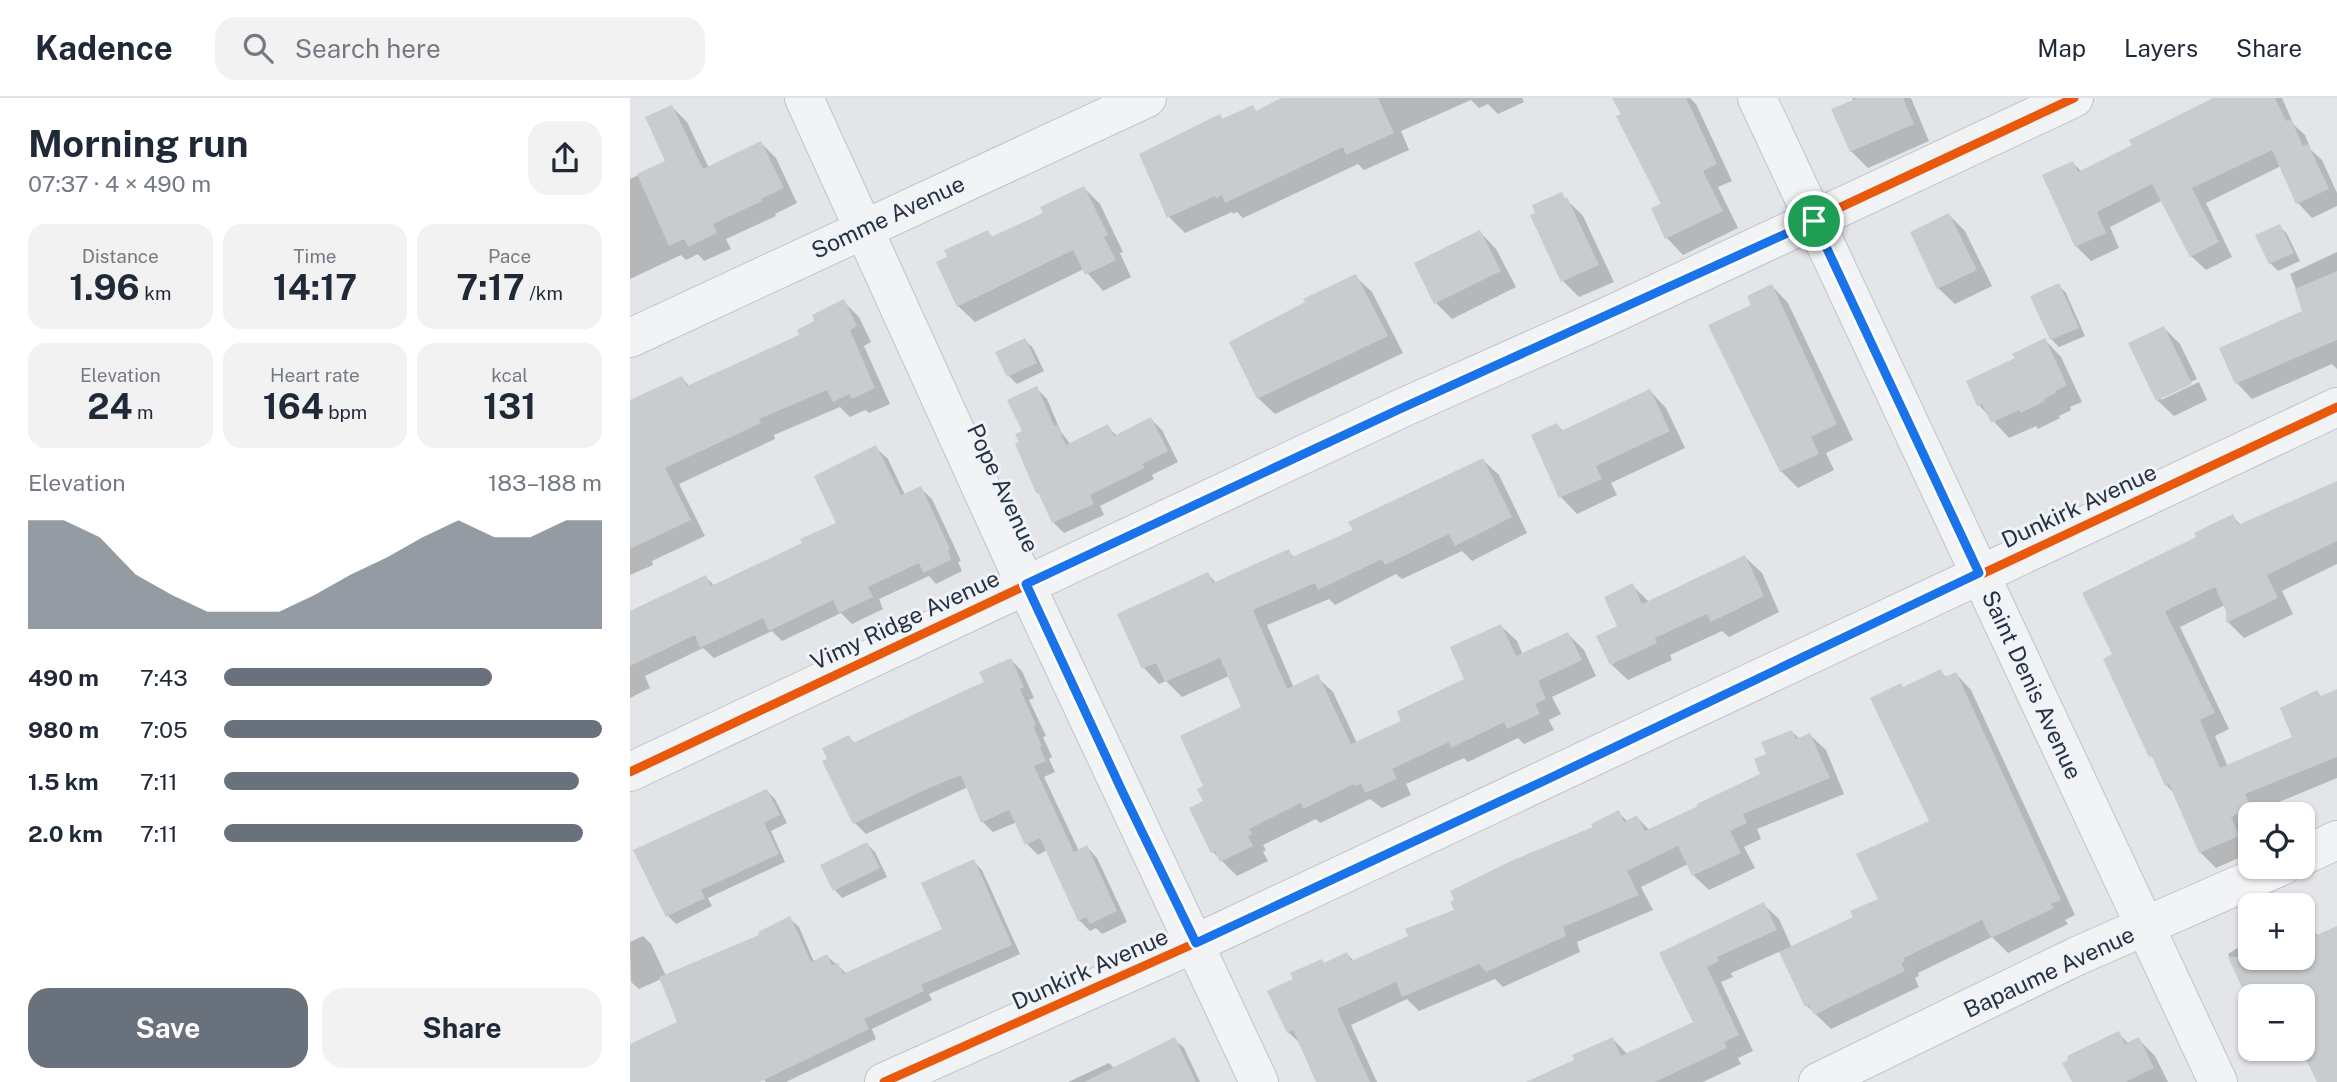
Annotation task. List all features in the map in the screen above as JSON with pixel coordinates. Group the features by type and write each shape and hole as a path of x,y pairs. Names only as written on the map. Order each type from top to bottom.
{"street":[{"name":"Pope Avenue","path":"804,98 1026,584 1259,1082"},
{"name":"Somme Avenue","path":"630,338 1147,98"},
{"name":"Saint Denis Avenue","path":"1757,98 2218,1082"},
{"name":"Vimy Ridge Avenue","path":"630,772 1402,408 1814,221 2074,98"},
{"name":"Dunkirk Avenue","path":"884,1082 1196,943 2337,407"},
{"path":"2315,851 2337,841"},
{"name":"Bapaume Avenue","path":"1818,1082 2077,956 2253,879"}],"building":[{"path":"1281,98 1378,98 1394,133 1346,155 1343,147 1225,203 1222,195 1216,199 1215,196 1167,218 1139,154 1220,114 1222,119 1253,105 1256,111"},
{"path":"1612,98 1686,98 1717,164 1703,171 1723,211 1665,239 1651,208 1661,204 1616,116 1621,114"},
{"path":"1858,98 1903,98 1914,124 1850,152 1831,109"},
{"path":"2213,98 2275,98 2286,121 2291,119 2303,146 2308,144 2329,189 2296,204 2272,150 2192,188 2219,242 2190,257 2152,184 2097,212 2106,233 2075,247 2042,175 2073,161 2078,172 2132,145 2129,140"},
{"path":"672,105 703,169 761,141 784,188 713,224 717,233 688,247 684,239 669,246 637,174 665,161 645,117"},
{"path":"1084,186 1108,235 1104,237 1116,260 1085,275 1073,250 957,307 936,262 947,257 944,250 988,230 991,237 1043,213 1040,207"},
{"path":"1562,192 1565,199 1567,197 1599,265 1561,282 1530,215 1535,213 1532,205"},
{"path":"1949,213 1977,270 1937,289 1910,232"},
{"path":"2280,224 2294,253 2269,264 2255,235"},
{"path":"1480,230 1501,271 1434,304 1414,263"},
{"path":"2337,271 2337,340 2235,384 2219,348 2302,311 2295,289"},
{"path":"1356,274 1388,336 1257,399 1229,342 1305,302 1303,299"},
{"path":"2059,283 2079,328 2050,340 2030,296"},
{"path":"1772,284 1837,424 1811,437 1819,454 1780,472 1708,325 1751,305 1747,296"},
{"path":"844,299 857,326 850,330 875,388 852,399 849,394 833,402 827,390 759,419 761,423 665,468 691,520 630,549 630,400 682,376 687,386 799,335 797,330 814,321 812,315"},
{"path":"2164,326 2192,384 2156,401 2128,343"},
{"path":"1025,338 1037,363 1007,377 995,352"},
{"path":"2045,338 2067,385 2044,399 2045,401 2021,413 2019,410 1991,423 1982,404 1977,406 1966,381 2015,358 2012,354"},
{"path":"1037,386 1054,426 1057,425 1066,445 1108,424 1114,436 1151,417 1168,451 1142,464 1145,468 1090,495 1094,504 1052,523 1015,444 1019,442 1015,434 1022,431 1007,400"},
{"path":"1650,389 1670,431 1596,466 1602,479 1559,498 1531,435 1557,423 1561,431"},
{"path":"876,445 901,495 921,486 950,549 951,560 923,573 919,563 868,587 873,597 839,613 833,600 769,631 763,618 700,648 695,635 630,666 630,611 706,575 711,586 802,543 800,539 836,523 814,476"},
{"path":"1483,458 1512,517 1455,546 1449,534 1385,565 1382,559 1318,590 1315,583 1253,610 1287,689 1318,674 1351,744 1401,721 1397,711 1464,679 1450,647 1501,624 1516,656 1568,632 1582,660 1538,681 1546,699 1535,704 1540,714 1507,729 1504,722 1451,748 1449,742 1392,769 1397,779 1365,793 1361,784 1354,784 1303,809 1301,803 1249,829 1252,834 1248,836 1253,846 1220,862 1215,851 1211,853 1189,808 1203,801 1197,789 1203,786 1180,736 1241,707 1220,658 1165,682 1156,663 1142,669 1117,614 1208,572 1213,583 1289,549 1292,557 1353,530 1348,522"},
{"path":"2337,481 2337,541 2267,575 2278,598 2226,623 2226,611 2215,587 2165,611 2215,713 2200,720 2220,768 2292,737 2280,708 2317,690 2321,696 2337,689 2337,757 2245,794 2248,802 2238,802 2238,814 2231,817 2238,836 2199,853 2169,784 2165,786 2152,756 2149,757 2103,659 2112,654 2082,593 2196,537 2194,533 2233,514 2238,525"},
{"path":"1745,555 1764,596 1711,622 1707,614 1655,638 1657,643 1610,665 1596,636 1617,626 1604,597 1633,583 1642,604"},
{"path":"1011,658 1024,687 1020,689 1036,725 1033,726 1046,761 1034,766 1074,852 1087,845 1117,911 1090,924 1086,917 1078,921 1040,838 1025,845 1009,810 981,823 961,775 853,824 822,761 827,759 822,748 849,735 853,743 984,682 979,672"},
{"path":"1941,669 1945,677 1956,672 2061,900 2051,904 2054,908 1991,938 1982,920 1904,958 1905,961 1901,963 1905,971 1814,1015 1809,1005 1805,1007 1779,952 1853,917 1850,911 1878,899 1856,854 1929,821 1870,698 1901,683 1903,687"},
{"path":"1792,730 1796,739 1810,733 1830,778 1743,814 1747,823 1730,831 1741,853 1692,876 1678,846 1627,871 1639,895 1563,927 1566,936 1486,972 1479,964 1402,997 1396,982 1337,1009 1370,1082 1316,1082 1293,1030 1287,1033 1267,991 1293,979 1290,973 1322,959 1324,963 1347,952 1351,961 1408,936 1405,929 1454,910 1450,902 1454,900 1450,891 1511,861 1593,827 1591,824 1619,810 1624,822 1637,815 1645,831 1698,806 1697,804 1760,774 1754,759 1766,754 1761,742"},
{"path":"767,789 780,815 764,823 779,854 701,890 705,898 666,917 633,850"},
{"path":"867,842 880,868 833,891 820,865"},
{"path":"974,859 1012,945 921,985 924,991 864,1019 869,1029 760,1082 630,1082 630,1044 677,1022 659,977 759,935 758,932 790,916 811,962 827,954 832,965 838,963 843,974 942,929 921,883"},
{"path":"1764,902 1777,930 1717,957 1719,961 1707,967 1739,1035 1724,1042 1727,1048 1655,1082 1526,1082 1574,1060 1572,1055 1613,1037 1621,1056 1693,1022 1659,953"},
{"path":"2337,926 2337,1082 2317,1082 2307,1061 2315,1061 2315,984 2240,984 2228,957 2238,957 2238,970 2315,970 2315,936"},
{"path":"2119,1031 2125,1044 2139,1037 2154,1068 2126,1082 2072,1082 2062,1063 2068,1060 2067,1056"},
{"path":"1175,1037 1196,1082 1084,1082"}],"cycle path":[{"path":"630,772 1402,408 1606,317 2074,98"},
{"path":"884,1082 1220,932 2337,407"}],"route":[{"path":"1814,221 1979,573 1548,779 1196,943 1026,584 1402,408 1814,221"}]}
